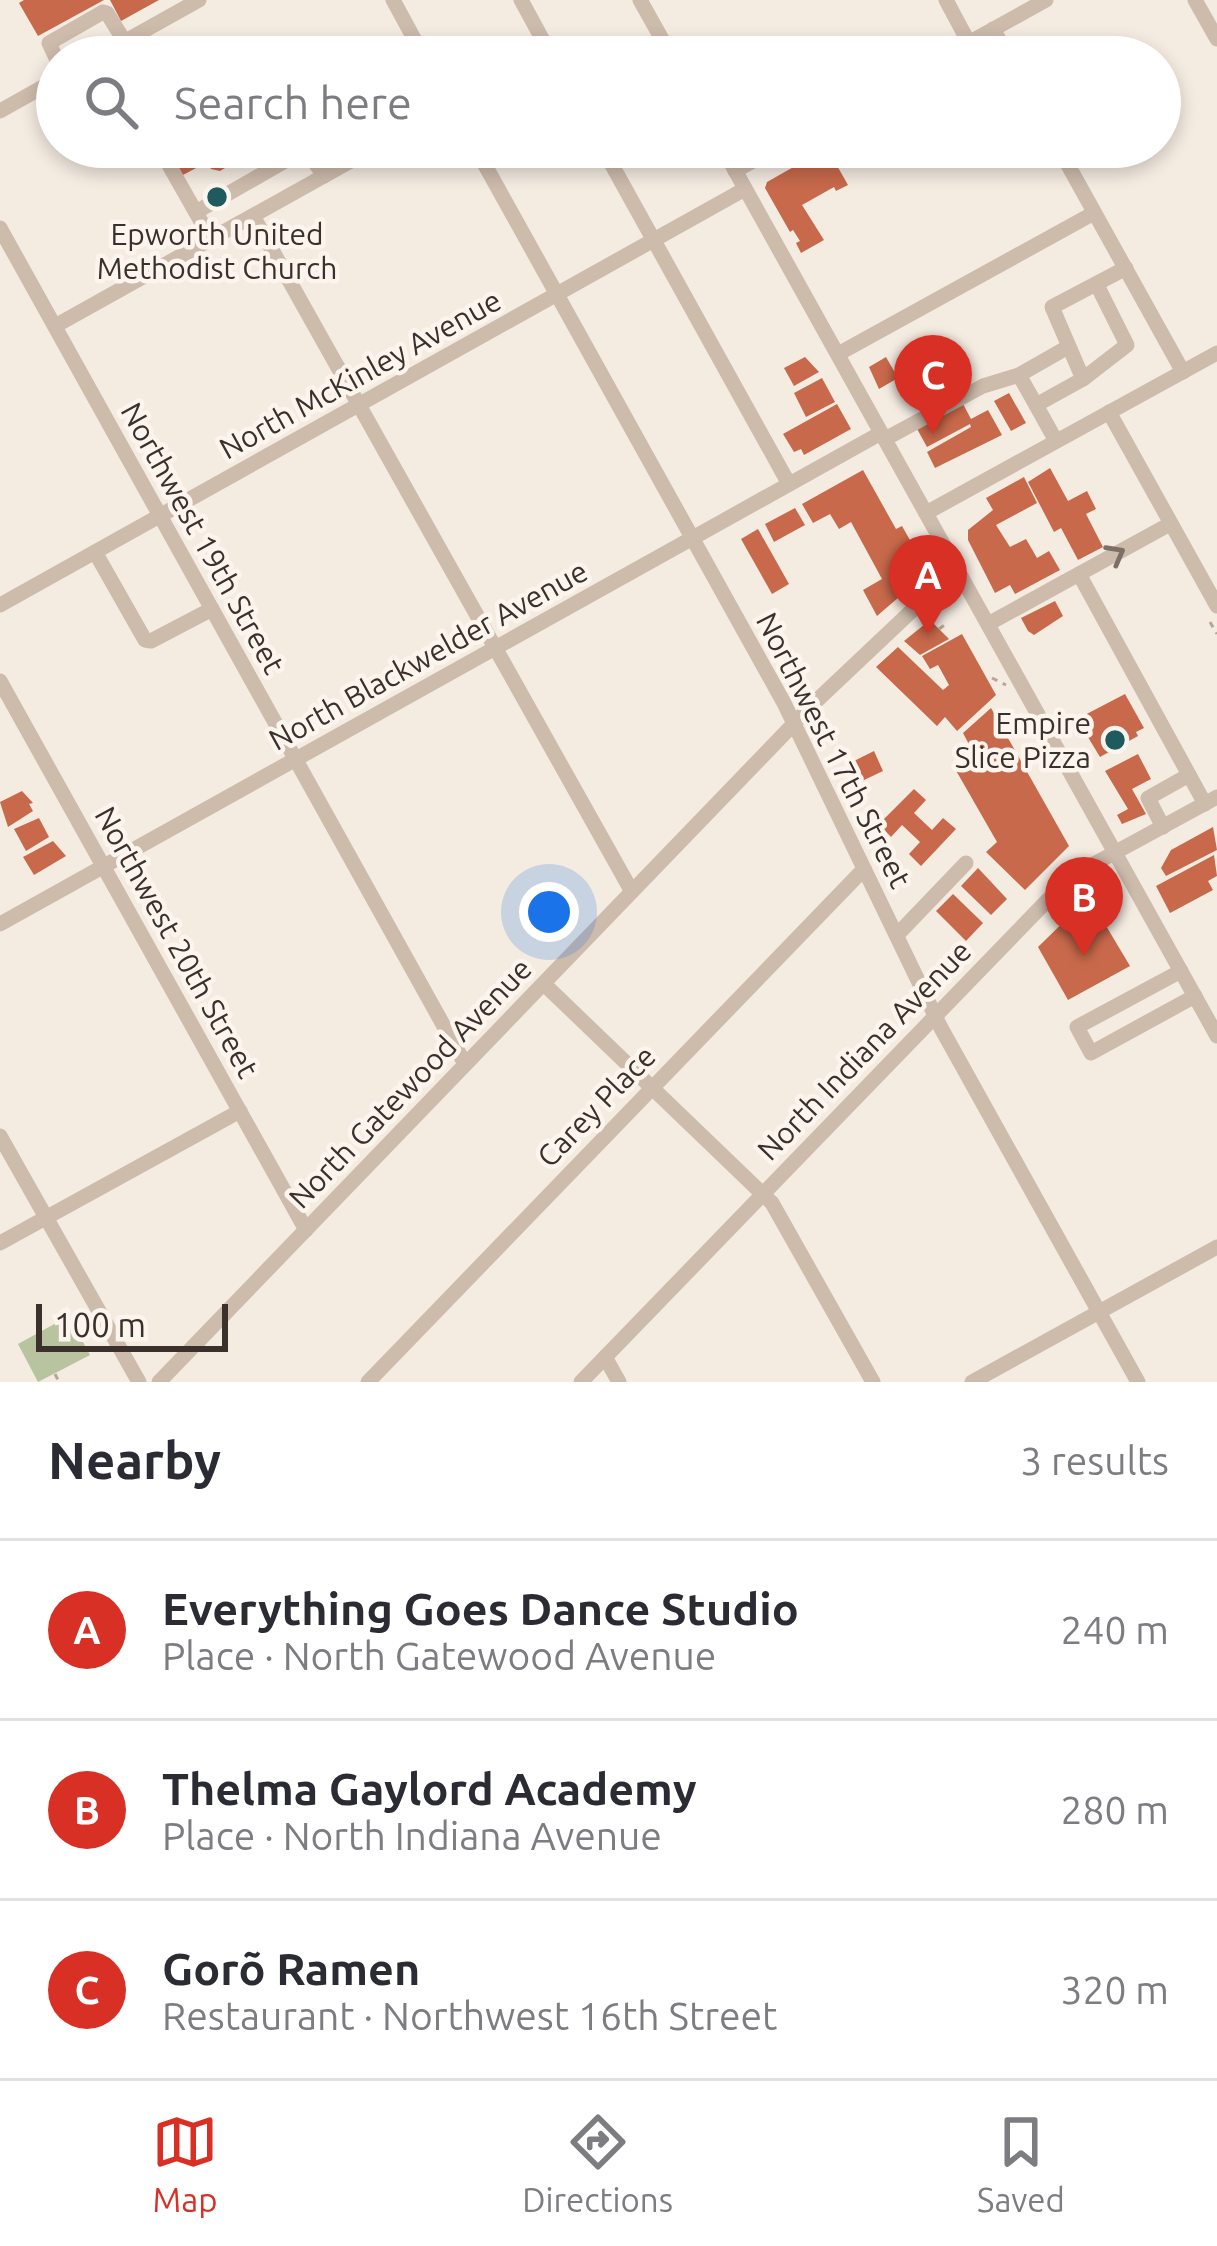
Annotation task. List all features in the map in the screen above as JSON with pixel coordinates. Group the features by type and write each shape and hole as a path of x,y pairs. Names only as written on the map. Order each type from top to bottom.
{"street":[{"path":"135,36 200,0"},
{"path":"392,0 412,36"},
{"path":"520,0 540,36"},
{"path":"640,0 660,36"},
{"path":"946,0 965,36"},
{"path":"981,36 1046,0"},
{"path":"1196,0 1217,39"},
{"path":"61,36 103,12 120,36"},
{"path":"993,29 997,36"},
{"path":"0,111 36,91"},
{"path":"171,168 212,239"},
{"path":"196,212 273,168"},
{"path":"319,168 324,176"},
{"path":"55,326 338,168"},
{"name":"Northwest 17th Street","path":"487,168 794,724 935,1015 1138,1382"},
{"path":"614,168 789,484"},
{"path":"733,168 1217,1036"},
{"path":"735,171 740,168"},
{"path":"1069,168 1183,371"},
{"name":"North McKinley Avenue","path":"0,605 745,189"},
{"path":"838,354 1094,213"},
{"path":"253,216 631,890"},
{"name":"Northwest 19th Street","path":"0,228 465,1064"},
{"path":"1084,379 1052,307 1126,268"},
{"path":"1036,405 1084,379 1127,345 1097,285"},
{"name":"North Blackwelder Avenue","path":"0,924 789,484 1068,347"},
{"path":"926,513 1217,352"},
{"path":"1019,375 1056,441"},
{"path":"1109,412 1214,614"},
{"path":"988,624 1170,524"},
{"path":"94,552 145,640 212,609"},
{"name":"North Gatewood Avenue","path":"159,1382 631,890 878,639 957,568"},
{"path":"1079,574 1189,775 1211,801"},
{"name":"Northwest 20th Street","path":"0,680 306,1230"},
{"path":"1163,826 1148,798 1189,775"},
{"name":"North Indiana Avenue","path":"581,1382 1070,877 1211,801"},
{"path":"897,935 966,862"},
{"name":"Carey Place","path":"368,1382 864,869"},
{"path":"1181,971 1077,1027 1091,1053 1195,996"},
{"path":"544,984 763,1194 780,1215 873,1382"},
{"path":"0,1243 240,1111"},
{"path":"0,1136 139,1382"},
{"path":"972,1382 1217,1247"},
{"path":"605,1357 620,1382"}],"path":[{"path":"1214,614 1217,634"},
{"path":"940,629 946,624"},
{"path":"992,678 1006,685"},
{"path":"55,1374 58,1382"}],"green space":[{"path":"69,1316 90,1355 38,1382 18,1344"}],"building":[{"path":"104,0 38,36 19,3"},
{"path":"110,0 159,0 121,21"},
{"path":"792,168 838,168 848,185 836,191 834,187 802,205 824,240 801,253 796,243 800,241 765,188 767,182"},
{"path":"805,357 819,372 794,386 784,368"},
{"path":"886,357 898,378 879,389 869,367"},
{"path":"822,378 835,402 806,417 794,393"},
{"path":"1009,393 1026,423 1011,431 994,401"},
{"path":"962,402 971,419 988,410 1002,435 935,468 927,452 970,424 927,447 916,427"},
{"path":"837,404 851,429 804,455 801,449 794,452 783,434"},
{"path":"1050,468 1068,501 1087,491 1096,509 1086,514 1103,547 1078,560 1061,528 1054,532 1028,482"},
{"path":"863,470 896,529 902,526 928,572 877,616 863,590 882,579 851,522 839,529 830,514 813,523 802,504"},
{"path":"1024,477 1037,503 996,525 1010,547 1026,539 1037,558 1049,551 1060,570 1015,594 1010,585 995,593 968,540 968,530 993,510 986,498"},
{"path":"795,508 805,525 774,542 765,524"},
{"path":"758,529 789,584 772,594 741,539"},
{"path":"1055,601 1063,616 1034,635 1028,631 1021,618"},
{"path":"930,620 949,639 920,655 904,641"},
{"path":"962,634 996,695 957,731 945,717 937,726 876,667 898,647 943,690 949,685 938,665 930,669 922,656"},
{"path":"1125,694 1144,728 1100,757 1077,719"},
{"path":"991,708 1069,846 1025,890 986,852 997,842 954,767 972,750 963,733"},
{"path":"874,751 883,771 860,782 850,763"},
{"path":"1138,754 1151,779 1132,789 1146,814 1122,824 1117,815 1128,809 1105,771"},
{"path":"914,789 926,800 914,813 932,830 943,818 956,829 921,866 909,854 920,842 902,825 891,837 879,824"},
{"path":"22,791 33,803 29,804 33,811 8,827 0,802"},
{"path":"39,818 49,837 26,851 14,829"},
{"path":"1213,827 1217,850 1166,876 1161,868 1171,850"},
{"path":"53,841 66,856 34,875 23,857"},
{"path":"1214,855 1217,876 1208,881 1213,890 1170,913 1156,886"},
{"path":"978,868 1007,899 991,915 961,886"},
{"path":"953,894 983,923 966,941 936,911"},
{"path":"1093,904 1130,966 1068,1000 1038,947 1081,905"}],"place":[{"name":"Epworth United Methodist Church","path":"217,197"},
{"name":"Gorõ Ramen","path":"933,434"},
{"name":"Everything Goes Dance Studio","path":"928,634"},
{"name":"Empire Slice Pizza","path":"1115,740"},
{"name":"Thelma Gaylord Academy","path":"1084,956"}]}
